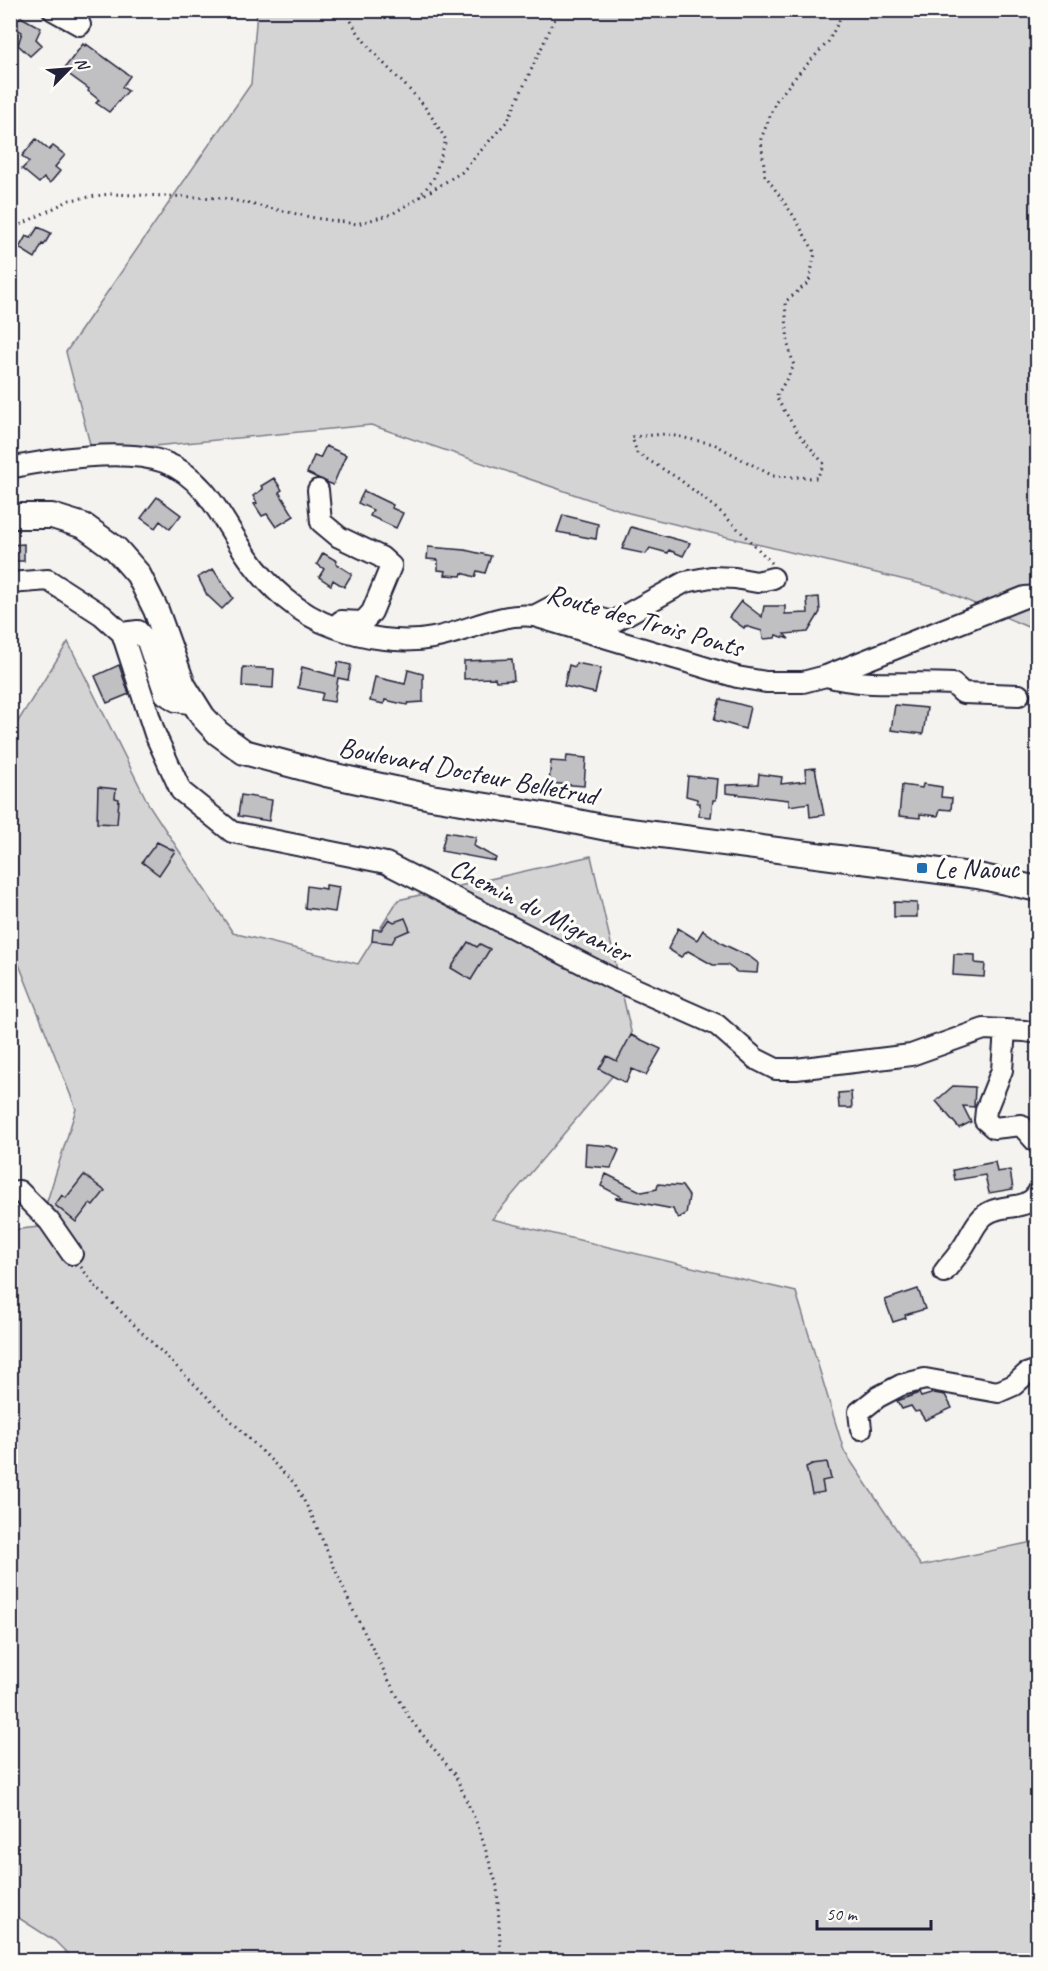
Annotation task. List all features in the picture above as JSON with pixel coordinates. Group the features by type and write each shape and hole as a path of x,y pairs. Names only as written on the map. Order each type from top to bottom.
{"main road":[{"name":"Boulevard Docteur Belletrud","path":"10,516 52,516 84,526 116,549 138,574 156,610 183,685 203,717 218,733 244,752 326,774 431,797 607,828 967,874 1038,889"}],"street":[{"path":"53,10 80,25"},
{"name":"Route des Trois Ponts","path":"10,468 71,459 119,456 142,457 165,462 187,475 206,493 246,556 271,587 307,615 333,627 371,637 432,638 517,614 534,616 737,677 766,682 803,682 826,676 1025,597 1038,596"},
{"path":"318,490 321,522 339,537 381,557 391,566 372,612 363,621 341,621 333,627"},
{"path":"534,616 553,606 613,622 685,582 711,577 757,582 774,578"},
{"path":"10,583 48,580 102,615 122,633 138,631 147,641 165,694 176,701 195,704"},
{"name":"Chemin du Migranier","path":"122,633 155,734 181,791 232,832 386,862 613,979 717,1025 756,1059 776,1069 796,1069 911,1055 984,1029 1038,1033"},
{"path":"826,676 848,682 874,684 953,684 963,693 1019,695"},
{"path":"1005,1030 1002,1070 986,1110 985,1120 994,1128 1021,1125 1038,1144"},
{"path":"10,1192 19,1191 49,1221 72,1254"},
{"path":"944,1272 962,1249 979,1221 992,1211 1026,1204 1038,1192"},
{"path":"861,1429 860,1412 878,1396 901,1385 925,1379 998,1392 1014,1385 1026,1374 1038,1370"}],"path":[{"path":"346,10 350,21 374,53 422,104 446,140 434,180 418,199"},
{"path":"10,230 70,200 110,194 223,198 315,218 357,224 392,214 462,172 508,120 559,10"},
{"path":"774,578 772,561 751,540 679,478 637,453 632,437 665,434 714,444 773,476 817,478 824,464 798,432 776,397 794,366 788,345 785,302 809,282 814,253 794,215 765,175 761,139 776,101 828,42 840,19 841,10"},
{"path":"72,1254 96,1287 295,1484 312,1516 351,1606 390,1683 410,1719 455,1776 478,1826 497,1886 501,1960"}],"shaded area":[{"path":"257,11 1037,11 1037,631 938,588 629,513 371,425 92,452 66,352 251,84"},
{"path":"68,642 149,805 233,933 358,964 398,900 591,856 635,1049 492,1219 796,1292 844,1451 921,1566 1037,1541 1037,1960 74,1960 55,1941 11,1913 11,1230 39,1227 76,1109 11,944 10,734"}],"building":[{"path":"21,17 41,28 36,39 42,45 30,56 18,45 22,32 10,25 10,20"},
{"path":"83,44 130,76 122,87 128,91 109,112 96,103 99,100 88,91 89,89 63,70"},
{"path":"36,139 49,150 53,146 65,155 55,167 60,171 50,183 44,178 39,183 22,169 29,162 22,156"},
{"path":"38,227 51,233 35,258 19,248 26,236 31,238"},
{"path":"326,446 346,455 333,485 307,473 314,456 320,458"},
{"path":"274,478 282,490 279,492 294,516 276,527 267,514 262,516 254,504 257,503 253,496 263,489 261,486"},
{"path":"364,491 393,505 392,508 403,513 396,528 370,516 373,510 358,503"},
{"path":"157,497 181,515 170,529 160,521 155,528 141,518"},
{"path":"563,515 598,524 596,539 557,532"},
{"path":"631,527 690,543 683,556 669,550 668,553 650,548 646,554 622,549"},
{"path":"24,544 24,561 10,561 10,545"},
{"path":"428,547 465,550 491,556 485,573 477,571 475,577 462,573 461,576 445,575 446,571 438,570 438,560 427,559"},
{"path":"323,553 352,574 344,587 333,580 331,585 319,577 324,569 317,564"},
{"path":"213,569 233,598 222,609 207,595 198,577"},
{"path":"819,597 820,612 808,632 784,634 789,639 776,635 775,638 763,639 762,631 745,626 744,628 729,617 741,601 762,617 764,606 785,606 785,614 808,613 807,598"},
{"path":"512,659 514,680 464,679 464,661"},
{"path":"338,662 351,665 348,680 338,678 334,702 321,700 323,693 298,688 302,667 335,676"},
{"path":"576,663 601,668 595,693 564,686 569,665 575,667"},
{"path":"119,665 129,694 107,703 95,676"},
{"path":"243,667 274,669 273,688 242,686"},
{"path":"408,670 423,674 423,702 407,705 385,700 384,704 370,701 375,677 405,684"},
{"path":"720,699 750,707 745,729 714,720"},
{"path":"895,705 927,708 923,734 891,730"},
{"path":"567,756 586,758 584,786 549,783 551,761 566,762"},
{"path":"815,768 824,815 810,817 809,803 789,806 789,800 726,793 726,785 758,784 759,774 782,777 781,784 806,781 805,769"},
{"path":"688,776 718,779 716,800 713,800 711,817 699,816 700,803 697,803 697,799 686,796"},
{"path":"923,784 942,787 941,797 952,798 951,810 940,809 938,816 920,814 920,818 899,816 902,785 922,788"},
{"path":"98,787 116,789 115,798 119,799 117,824 97,823"},
{"path":"241,795 272,800 269,821 238,816"},
{"path":"446,832 476,837 474,846 496,858 495,861 441,851"},
{"path":"157,842 175,851 159,875 142,862"},
{"path":"326,885 339,887 335,912 305,908 307,886 326,889"},
{"path":"894,902 917,903 917,917 894,917"},
{"path":"405,918 410,930 396,936 392,943 372,941 373,929 381,930 389,919 394,922"},
{"path":"678,928 697,940 703,930 758,963 757,973 737,972 727,965 713,965 688,951 681,957 668,949"},
{"path":"468,942 477,947 480,944 490,949 471,980 451,968"},
{"path":"954,954 975,955 975,963 985,964 984,977 953,975"},
{"path":"631,1035 661,1049 646,1075 632,1069 626,1083 599,1069 607,1056 617,1061"},
{"path":"953,1086 975,1087 974,1107 963,1106 971,1122 959,1128 936,1101"},
{"path":"851,1092 852,1108 839,1108 838,1093"},
{"path":"586,1144 611,1146 619,1150 611,1168 585,1166"},
{"path":"995,1162 997,1172 1010,1170 1013,1189 989,1193 985,1175 955,1180 953,1170"},
{"path":"606,1174 642,1192 657,1189 658,1184 682,1186 689,1196 686,1214 679,1218 673,1209 615,1198 622,1197 601,1186"},
{"path":"84,1175 105,1191 93,1206 90,1204 76,1222 55,1205 62,1195 66,1198"},
{"path":"918,1289 925,1309 905,1315 906,1318 893,1322 885,1300"},
{"path":"919,1393 921,1397 934,1393 945,1395 952,1408 925,1420 919,1411 915,1412 911,1406 902,1409 897,1401"},
{"path":"827,1462 831,1479 822,1481 824,1492 812,1494 806,1467"}],"place":[{"name":"Le Naouc","path":"922,868"}]}
